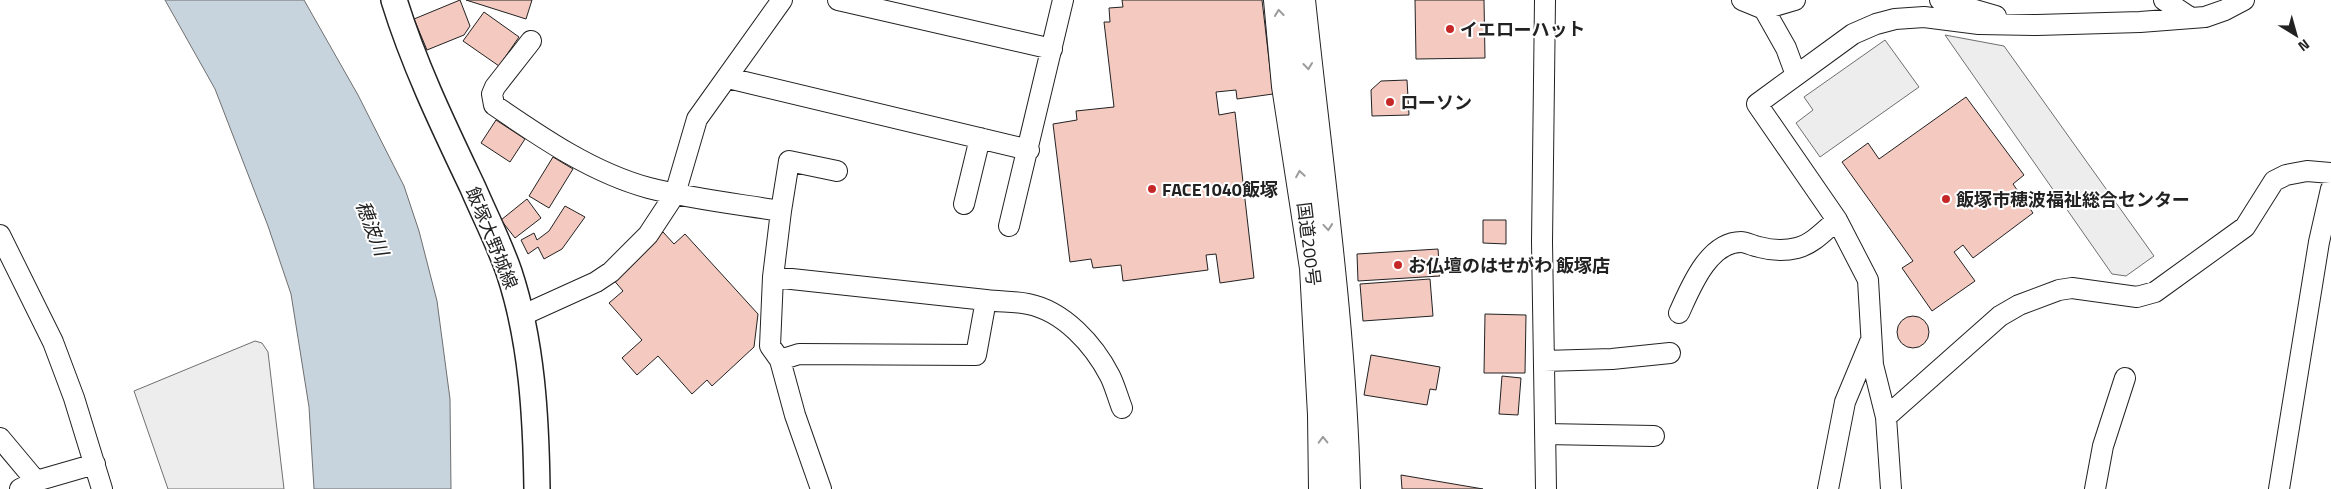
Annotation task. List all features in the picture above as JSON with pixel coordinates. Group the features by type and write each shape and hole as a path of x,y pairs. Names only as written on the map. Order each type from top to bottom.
{"highway":[{"name":"国道200号","path":"1278,0 1286,86 1314,268 1322,415 1323,489"},
{"name":"国道200号","path":"1301,0 1327,222 1344,420 1346,489"}],"main road":[{"name":"飯塚大野城線","path":"394,0 422,78 497,242 509,273 521,316 536,428 537,489"}],"street":[{"path":"521,316 596,282 611,272 648,235 675,194 697,119 782,0"},
{"path":"838,0 1052,50"},
{"path":"1009,226 1029,150 1063,0"},
{"path":"1545,0 1542,242 1546,489"},
{"path":"1742,0 1764,9 1786,48 1796,75"},
{"path":"1764,9 1795,0"},
{"path":"1940,0 1976,11 2037,25"},
{"path":"2164,0 2191,18"},
{"path":"1891,489 1886,417 1873,365 1868,280 1837,220 1757,104 1853,34 1876,24 1895,19 1924,17 1970,24 2037,25 2191,18 2205,17 2218,13 2244,0"},
{"path":"531,41 494,87 492,94 494,105 544,140 606,172 648,188 781,211"},
{"path":"728,78 1029,150"},
{"path":"964,204 980,138"},
{"path":"821,489 795,415 780,360 770,346 773,277 789,160 837,171"},
{"path":"1886,417 2000,316 2019,305 2059,290 2072,288 2137,297 2155,292 2245,227 2274,181 2286,175 2307,171 2331,173"},
{"path":"2279,489 2325,243 2331,188"},
{"path":"1679,313 1701,269 1727,245 1741,242 1761,248 1780,250 1798,248 1813,241 1837,220"},
{"path":"0,235 53,342 74,398 102,489"},
{"path":"773,277 1029,304 1051,312 1067,323 1083,338 1106,370 1122,408"},
{"path":"780,360 799,354 976,355 986,300"},
{"path":"1828,489 1845,402 1871,340"},
{"path":"1544,362 1612,359 1670,353"},
{"path":"2094,489 2103,446 2125,378"},
{"path":"1546,434 1654,436"},
{"path":"0,438 28,485 95,464"}],"shaded area":[{"path":"1945,35 2004,46 2154,256 2126,276 2112,274"},
{"path":"1885,40 1919,87 1820,157 1796,123 1813,110 1804,97"},
{"path":"255,341 262,343 268,352 284,489 168,489 134,391"}],"water":[{"name":"穂波川","path":"165,0 304,0 358,95 404,186 419,231 437,301 450,399 451,489 314,489 309,407 291,294 268,226 215,89"}],"building":[{"path":"460,0 470,26 464,35 427,50 414,19"},
{"path":"466,0 532,0 526,19"},
{"name":"FACE1040飯塚","path":"1122,0 1262,0 1273,94 1237,99 1236,90 1216,92 1219,115 1235,112 1254,278 1220,283 1216,254 1206,255 1208,270 1123,281 1121,265 1093,268 1091,259 1070,262 1053,124 1077,120 1076,111 1114,107 1104,22 1110,22 1109,8 1123,7"},
{"name":"イエローハット","path":"1415,0 1484,0 1485,58 1416,59"},
{"path":"484,12 519,37 499,66 463,41"},
{"name":"ローソン","path":"1407,80 1409,115 1372,116 1371,90 1381,81"},
{"name":"飯塚市穂波福祉総合センター","path":"1966,97 2024,175 2013,184 2033,213 1973,258 1963,245 1954,252 1975,281 1932,311 1902,268 1913,261 1842,162 1868,143 1879,159"},
{"path":"496,120 525,139 510,162 481,143"},
{"path":"553,157 573,169 549,208 529,196"},
{"path":"527,199 541,218 515,238 501,220"},
{"path":"565,206 585,217 562,249 544,259 538,247 528,254 521,240 534,233 537,240 549,231"},
{"path":"1483,220 1506,220 1506,244 1483,243"},
{"path":"663,232 674,244 685,234 758,314 754,347 712,386 707,380 692,394 658,356 637,375 622,358 642,340 609,303 623,291 612,278"},
{"name":"お仏壇のはせがわ 飯塚店","path":"1438,249 1440,276 1358,281 1357,254"},
{"path":"1430,279 1433,316 1363,321 1360,284"},
{"path":"1485,314 1526,315 1525,373 1484,373"},
{"path":"1913,316 1919,317 1924,321 1928,326 1928,338 1924,343 1919,347 1913,348 1907,347 1902,343 1898,338 1897,332 1898,326 1902,321 1907,317"},
{"path":"1371,355 1440,367 1436,390 1430,389 1427,405 1364,395"},
{"path":"1502,376 1521,378 1518,415 1499,414"},
{"path":"1401,475 1483,489 1402,489"}],"place":[{"name":"イエローハット","path":"1450,29"},
{"name":"ローソン","path":"1390,102"},
{"name":"FACE1040飯塚","path":"1152,189"},
{"name":"飯塚市穂波福祉総合センター","path":"1946,199"},
{"name":"お仏壇のはせがわ 飯塚店","path":"1398,265"}]}
